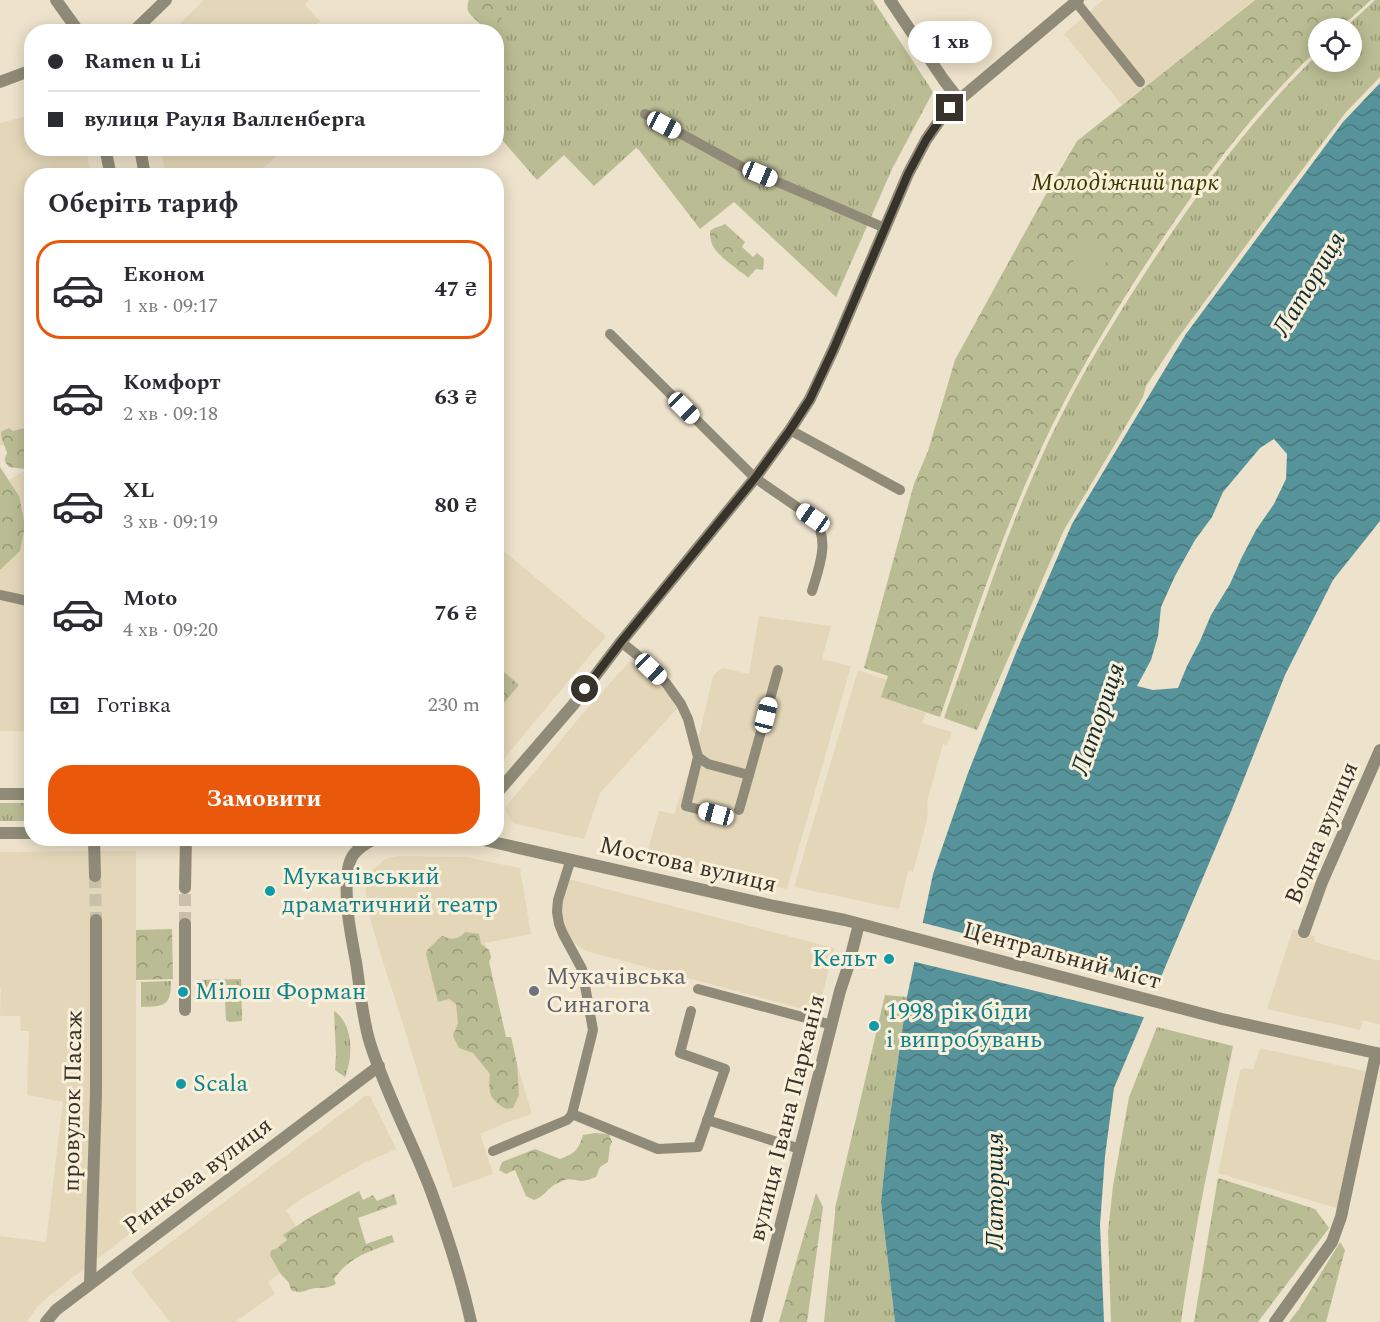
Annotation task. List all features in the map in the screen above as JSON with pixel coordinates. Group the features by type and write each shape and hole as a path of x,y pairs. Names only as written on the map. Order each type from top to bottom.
{"street":[{"path":"56,0 73,24"},
{"path":"141,24 166,0"},
{"path":"890,0 959,100"},
{"path":"504,785 573,705 621,642 755,478 790,430 810,399 824,369 908,174 926,140 942,117 959,100 1077,1"},
{"path":"0,82 24,73"},
{"name":"Водна вулиця","path":"1304,932 1322,882 1380,750"},
{"path":"0,794 24,794"},
{"path":"0,833 24,833"},
{"name":"Мостова вулиця","path":"504,844 891,933"},
{"path":"94,846 95,876"},
{"path":"185,888 186,846"},
{"path":"362,846 354,854 346,880 349,921 364,1016 379,1066 450,1245 471,1322"},
{"name":"провулок Пасаж","path":"90,1284 96,1093 96,920"},
{"path":"185,924 185,1010"},
{"name":"вулиця Івана Парканія","path":"756,1322 859,924"},
{"name":"Центральний міст","path":"891,933 1222,1019 1378,1054"},
{"path":"1275,1322 1332,1242 1341,1217 1378,1054"},
{"name":"Ринкова вулиця","path":"46,1322 56,1310 379,1066"}],"lane":[{"path":"1077,1 1140,82"},
{"path":"645,114 740,166 885,228"},
{"path":"610,334 755,478 813,518 818,524 823,541 812,591"},
{"path":"790,430 900,490"},
{"path":"0,595 24,600"},
{"path":"621,642 666,683 681,704 688,719 698,757 686,806 716,814"},
{"path":"739,810 778,670"},
{"path":"698,757 708,764 749,775"},
{"path":"493,1151 567,1120 572,1114 593,1030 582,969 563,934 557,912 558,900 571,859"},
{"path":"698,989 832,1025"},
{"path":"572,1114 658,1149 698,1147 725,1069 680,1053 691,1011"},
{"path":"707,1120 800,1149"}],"shaded area":[{"path":"204,0 309,0 305,5 320,21 317,24 179,24"},
{"path":"1103,0 1254,0 1122,105 1064,34"},
{"path":"24,117 24,156 87,156 90,168 24,168 24,437 0,446 0,123"},
{"path":"162,156 277,156 263,168 165,168"},
{"path":"24,471 24,731 0,731 0,570 20,551 19,496 9,480"},
{"path":"504,551 606,636 504,759"},
{"path":"759,616 831,626 822,659 851,666 787,889 647,853 659,811 674,814 694,758 713,676 722,668 749,674"},
{"path":"630,661 681,704 600,793 584,839 516,824 511,820 505,808 584,712"},
{"path":"858,670 887,680 882,697 926,713 922,723 952,732 947,745 943,744 927,802 926,824 913,872 908,871 899,909 794,887"},
{"path":"136,851 136,1229 49,1296 37,1307 27,1322 0,1322 0,1236 46,1242 63,1102 27,1095 29,1031 21,1031 20,1016 0,1016 0,852"},
{"path":"398,856 466,857 520,868 531,934 485,943 506,1037 511,1037 532,1114 480,1134 493,1174 453,1188 368,911 365,887 370,872 385,859"},
{"path":"568,879 834,948 818,1013 586,951 570,940 561,923 561,905"},
{"path":"1293,929 1314,936 1315,942 1379,961 1380,958 1380,1025 1363,1020 1360,1030 1267,1009"},
{"path":"1260,1048 1367,1072 1340,1209 1218,1173 1240,1070 1244,1068 1253,1070"},
{"path":"365,1096 370,1096 396,1149 364,1163 286,1210 301,1235 289,1266 268,1282 275,1294 235,1322 170,1322 131,1272"}],"green space":[{"path":"469,0 496,0 503,13 500,24 480,24 468,11"},
{"path":"486,0 873,0 933,92 892,169 836,297 734,202 700,229 636,148 594,186 564,155 537,180 504,142 504,24 485,24"},
{"name":"Молодіжний парк","path":"1255,0 1371,0 1351,18 1308,18 1308,59 1217,162 1152,255 1104,331 1043,444 1007,528 940,717 881,697 888,676 864,668 914,484 928,451 955,360 1077,141"},
{"path":"1375,0 1380,0 1380,77 1346,112 1280,199 1175,342 1146,386 1143,397 1064,530 977,730 944,718 999,560 1024,498 1061,416 1102,342 1147,270 1226,157 1294,78 1308,64 1308,72 1362,72 1362,18 1356,18"},
{"path":"725,224 745,242 742,247 753,257 757,253 764,259 763,270 756,269 748,278 718,253 712,245 710,231"},
{"path":"1090,236 1113,251 1089,288 1066,272"},
{"path":"9,428 13,431 24,428 24,469 9,467 6,462 7,453 1,432"},
{"path":"0,467 19,496 24,530 20,551 0,570"},
{"path":"504,672 519,685 504,703"},
{"path":"0,803 24,803 24,821 0,821"},
{"path":"172,929 173,979 136,980 136,930"},
{"path":"465,932 479,934 481,944 489,950 491,957 489,962 506,1037 511,1037 517,1064 519,1095 513,1108 506,1109 493,1099 489,1086 490,1074 473,1053 459,1048 453,1036 458,1023 456,1004 449,999 438,1002 426,954 428,949 442,936 455,938"},
{"path":"241,979 242,1021 229,1022 226,1020 225,999 196,999 196,980"},
{"path":"171,981 170,996 165,1003 141,1007 141,982"},
{"path":"885,995 907,997 890,1116 881,1202 895,1322 824,1322 836,1204"},
{"path":"334,1011 345,1024 350,1042 348,1069 345,1077 335,1070"},
{"path":"1157,1027 1233,1046 1198,1218 1181,1322 1111,1322 1108,1232 1113,1186 1129,1097"},
{"path":"609,1134 612,1142 608,1162 600,1167 596,1177 584,1181 570,1179 562,1181 534,1200 526,1196 515,1170 506,1174 499,1170 502,1162 535,1149 560,1159 575,1151 583,1135"},
{"path":"1218,1178 1315,1209 1329,1228 1258,1322 1194,1322"},
{"path":"359,1191 363,1200 373,1195 377,1201 394,1194 397,1204 358,1218 366,1244 392,1235 394,1242 353,1260 340,1271 334,1279 336,1284 333,1286 301,1292 291,1290 289,1283 280,1273 270,1255 271,1251 287,1240 283,1235 312,1216"},
{"path":"816,1193 823,1207 807,1322 779,1322"},
{"path":"1340,1242 1345,1250 1326,1322 1289,1322 1299,1309"}],"water":[{"name":"Латориця","path":"1380,83 1380,521 1333,580 1285,675 1232,809 1114,1088 1105,1156 1100,1225 1104,1322 895,1322 881,1202 890,1116 907,997 933,874 968,773 1017,650 1072,524 1186,334 1343,122","holes":["1274,439 1287,454 1286,479 1211,615 1178,688 1153,690 1137,686 1151,660 1158,636 1161,607 1175,576 1195,540 1212,517 1223,492 1260,448"]}],"pier":[{"path":"920,922 1161,985 1147,1018 911,961"}],"tunnel":[{"path":"95,876 96,920"},
{"path":"185,888 185,924"}],"place":[{"name":"Мукачівський драматичний театр","path":"270,891"},
{"name":"Кельт","path":"889,959"},
{"name":"Мукачівська Синагога","path":"534,991"},
{"name":"Мілош Форман","path":"183,992"},
{"name":"1998 рік біди і випробувань","path":"874,1026"},
{"name":"Scala","path":"181,1084"}],"route":[{"path":"585,689 755,478 810,399 908,174 926,140 950,108"}]}
